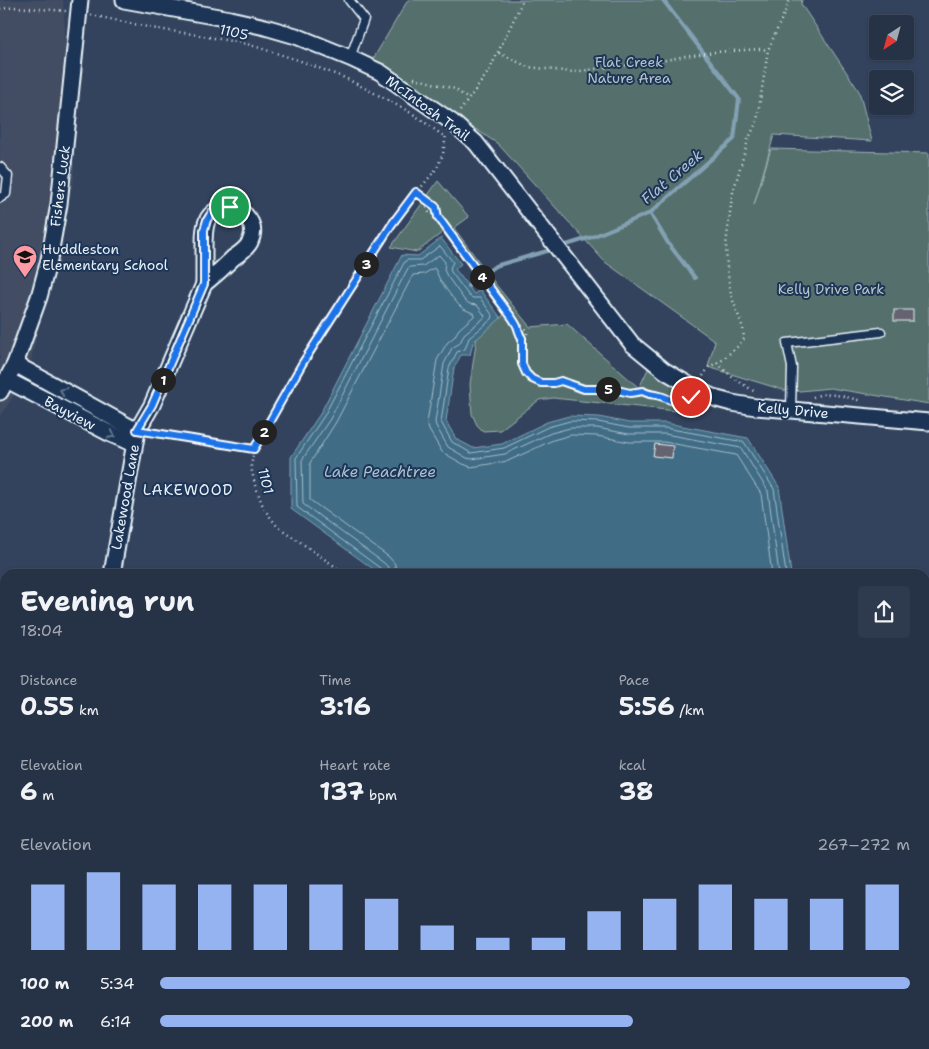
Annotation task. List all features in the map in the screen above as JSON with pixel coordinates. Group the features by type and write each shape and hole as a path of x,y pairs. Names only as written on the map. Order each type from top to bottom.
{"street":[{"name":"McIntosh Trail","path":"124,0 265,27 296,36 380,72 452,122 476,143 632,344 665,371"},
{"name":"Fishers Luck","path":"4,386 15,364 39,297 52,242 59,204 79,6"},
{"name":"Lakewood Lane","path":"113,569 135,437 152,405 204,284 204,230 207,220 212,212 221,208 239,209 251,223 250,242 204,284"},
{"name":"Bayview","path":"15,364 135,437"},
{"name":"Kelly Drive","path":"665,371 696,389 717,399 732,403 748,406 791,405 929,422"},
{"name":"Bayview","path":"4,386 111,434 135,437"}],"lane":[{"path":"350,0 364,19 350,58"},
{"path":"0,167 8,176 6,194 0,198"},
{"path":"791,405 792,367 787,343 881,332"}],"path":[{"path":"468,99 489,71 499,53 523,0"},
{"path":"702,378 710,367 738,347 744,339 743,328 731,295 727,269 726,244 732,196 748,140 757,121 768,50 790,0"},
{"name":"1105","path":"0,9 79,6 157,29 247,44 298,60 345,78 413,114 445,138"},
{"path":"499,53 528,67 573,72 651,63 715,52 768,50"},
{"name":"1101","path":"339,569 277,526 264,509 255,485 251,467 254,449 302,364 392,224 437,168 443,154 445,138"},
{"path":"416,192 436,207 438,217"},
{"path":"428,202 429,212 438,217 507,311 527,330 527,336 522,342"},
{"path":"513,318 519,335 522,338 522,364 526,373 532,379 541,383 561,381 584,389 613,389 630,393 643,391 646,394 659,395 680,404 685,404 691,397"},
{"path":"717,363 761,396"},
{"path":"791,405 816,396 828,394 867,402"},
{"path":"135,437 254,449"}],"shaded area":[{"name":"Huddleston Elementary School","path":"0,0 63,0 74,179 27,376 0,416"}],"green space":[{"path":"408,0 802,0 801,4 859,91 872,141 774,135 754,205 771,149 929,153 929,404 830,388 790,392 708,367 715,341 605,262 498,144 474,128 470,128 373,59"},
{"path":"438,181 469,217 454,228 530,327 567,324 639,388 648,369 694,396 686,412 553,398 539,400 500,430 483,431 477,425 472,414 470,384 477,336 504,315 443,232 417,252 391,247"}],"water":[{"name":"Lake Peachtree","path":"441,238 461,264 455,269 474,294 480,290 501,318 473,342 470,355 461,355 454,368 446,421 456,439 473,448 502,444 547,422 569,416 599,417 629,423 666,423 748,438 779,487 790,569 373,569 291,509 291,457 320,414 402,255 418,256"}],"building":[{"path":"894,310 913,310 913,321 894,321"},
{"path":"655,444 673,446 672,458 653,456"}],"waterway":[{"name":"Flat Creek","path":"560,247 592,237 650,213 734,139 739,99 663,0"},
{"name":"Flat Creek","path":"650,213 668,243 695,278"},
{"name":"Flat Creek","path":"468,286 495,266 554,249"}],"place":[{"name":"Huddleston Elementary School","path":"25,278"}],"district":[{"name":"LAKEWOOD","path":"188,490"}],"route":[{"path":"230,207 212,212 207,220 204,230 204,284 152,405 137,430 254,449 302,364 392,224 416,192 436,207 438,217 513,318 519,335 522,338 522,364 526,373 532,379 541,383 561,381 584,389 604,388 630,393 643,391 646,394 659,395 680,404 685,404 691,397"}],"park label":[{"name":"Flat Creek Nature Area","path":"629,70"},
{"name":"Kelly Drive Park","path":"831,289"}]}
